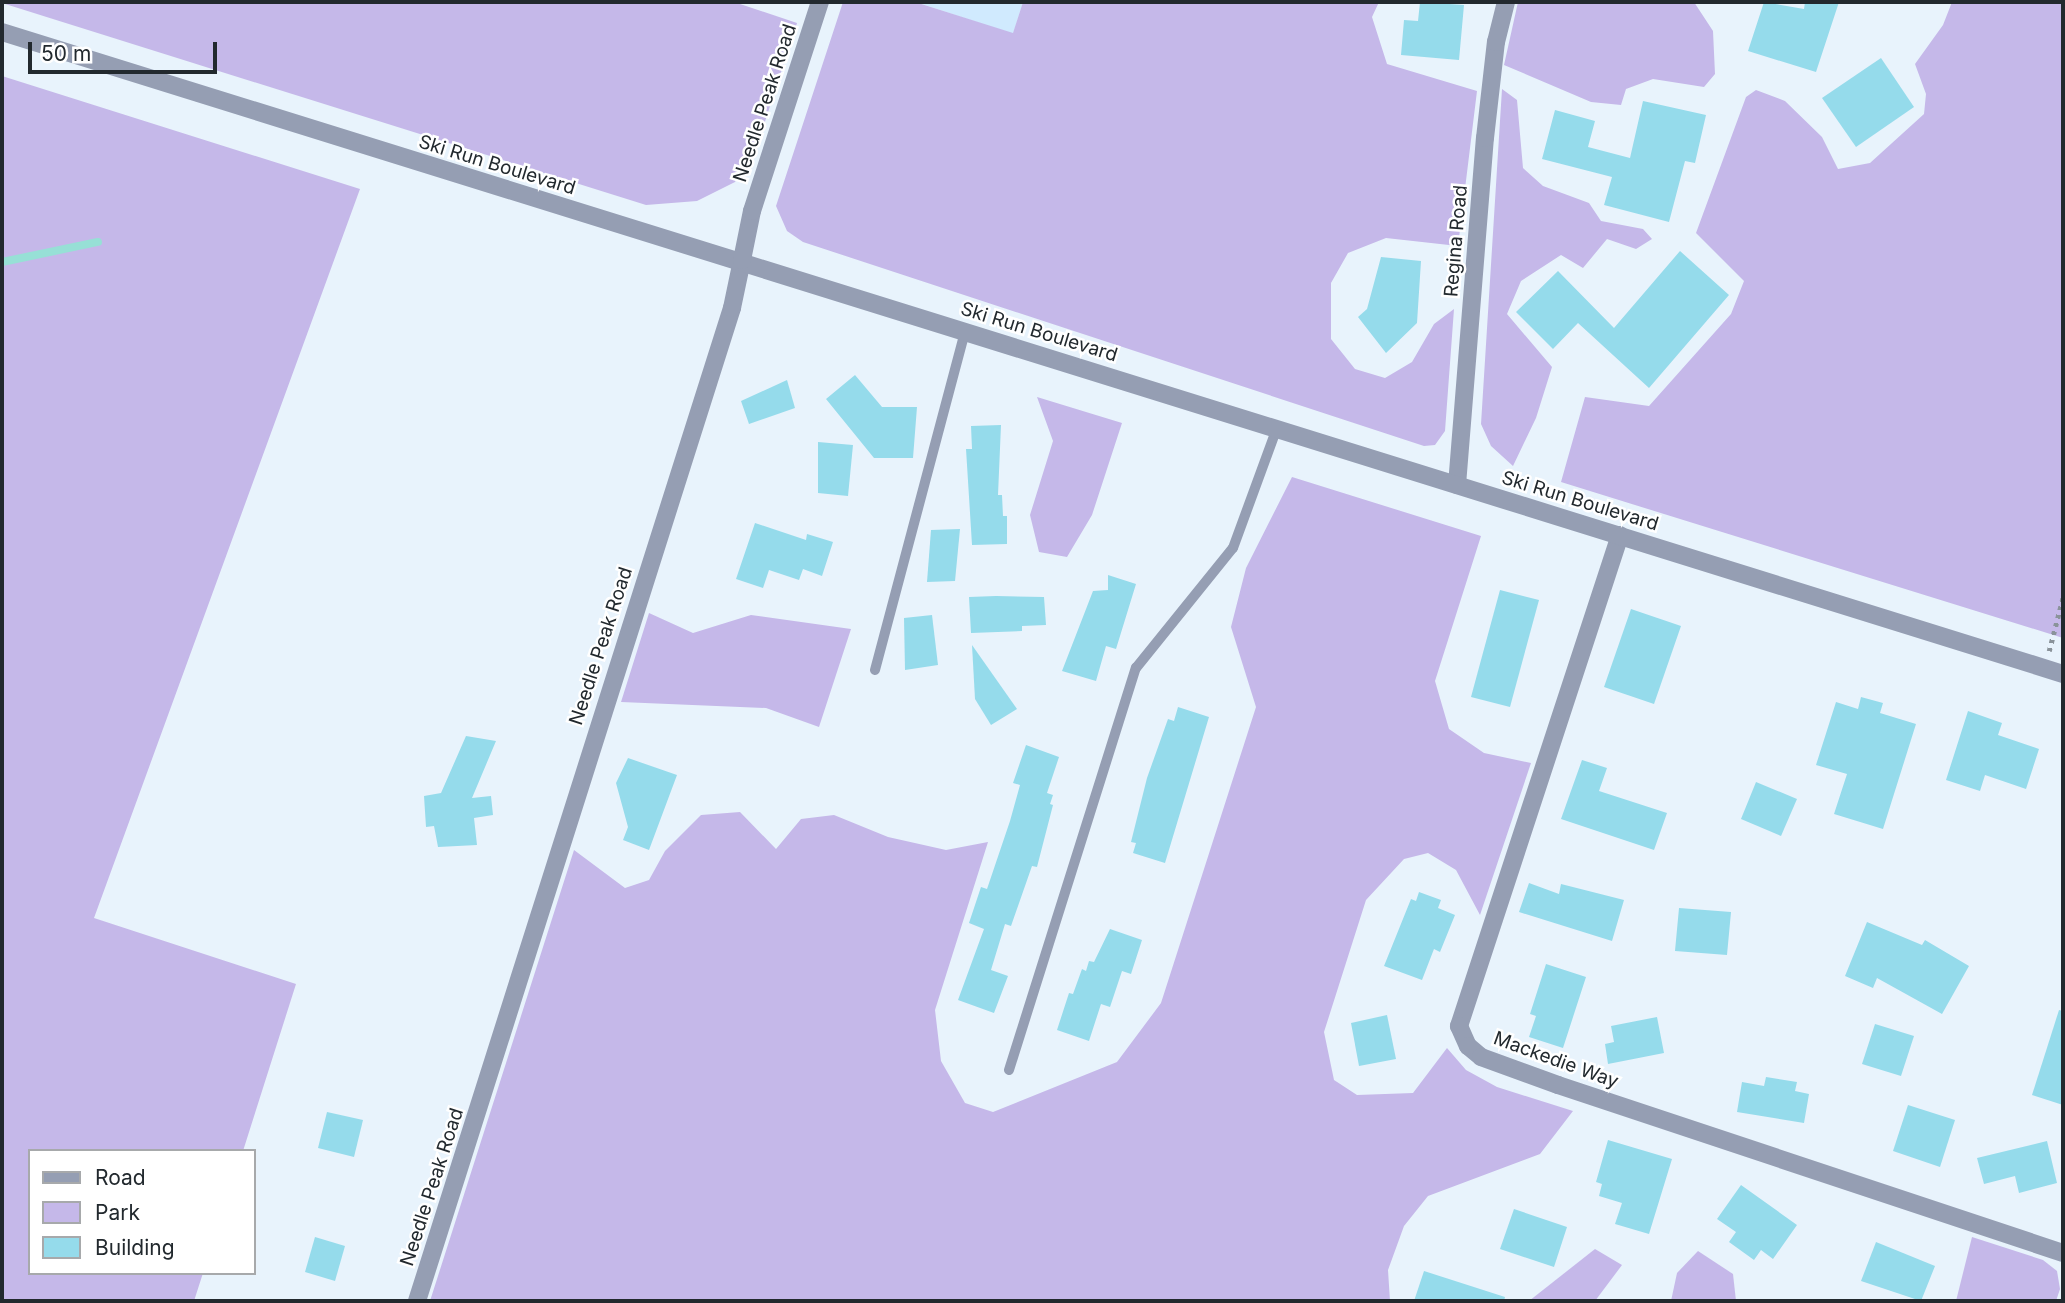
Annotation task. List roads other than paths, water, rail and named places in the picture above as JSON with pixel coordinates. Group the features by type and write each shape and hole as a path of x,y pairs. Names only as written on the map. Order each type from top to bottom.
{"street":[{"name":"Needle Peak Road","path":"417,1301 732,309 752,211 820,2"},
{"name":"Regina Road","path":"1457,485 1485,138 1496,42 1506,2"},
{"name":"Ski Run Boulevard","path":"2,32 323,135 742,260 2063,674"},
{"name":"Mackedie Way","path":"1620,536 1459,1026 1468,1046 1481,1057 1558,1086 2063,1253"}],"lane":[{"path":"875,670 965,331"},
{"path":"1009,1070 1136,668 1233,548 1277,428"}],"waterway":[{"path":"2,262 98,242"}]}
